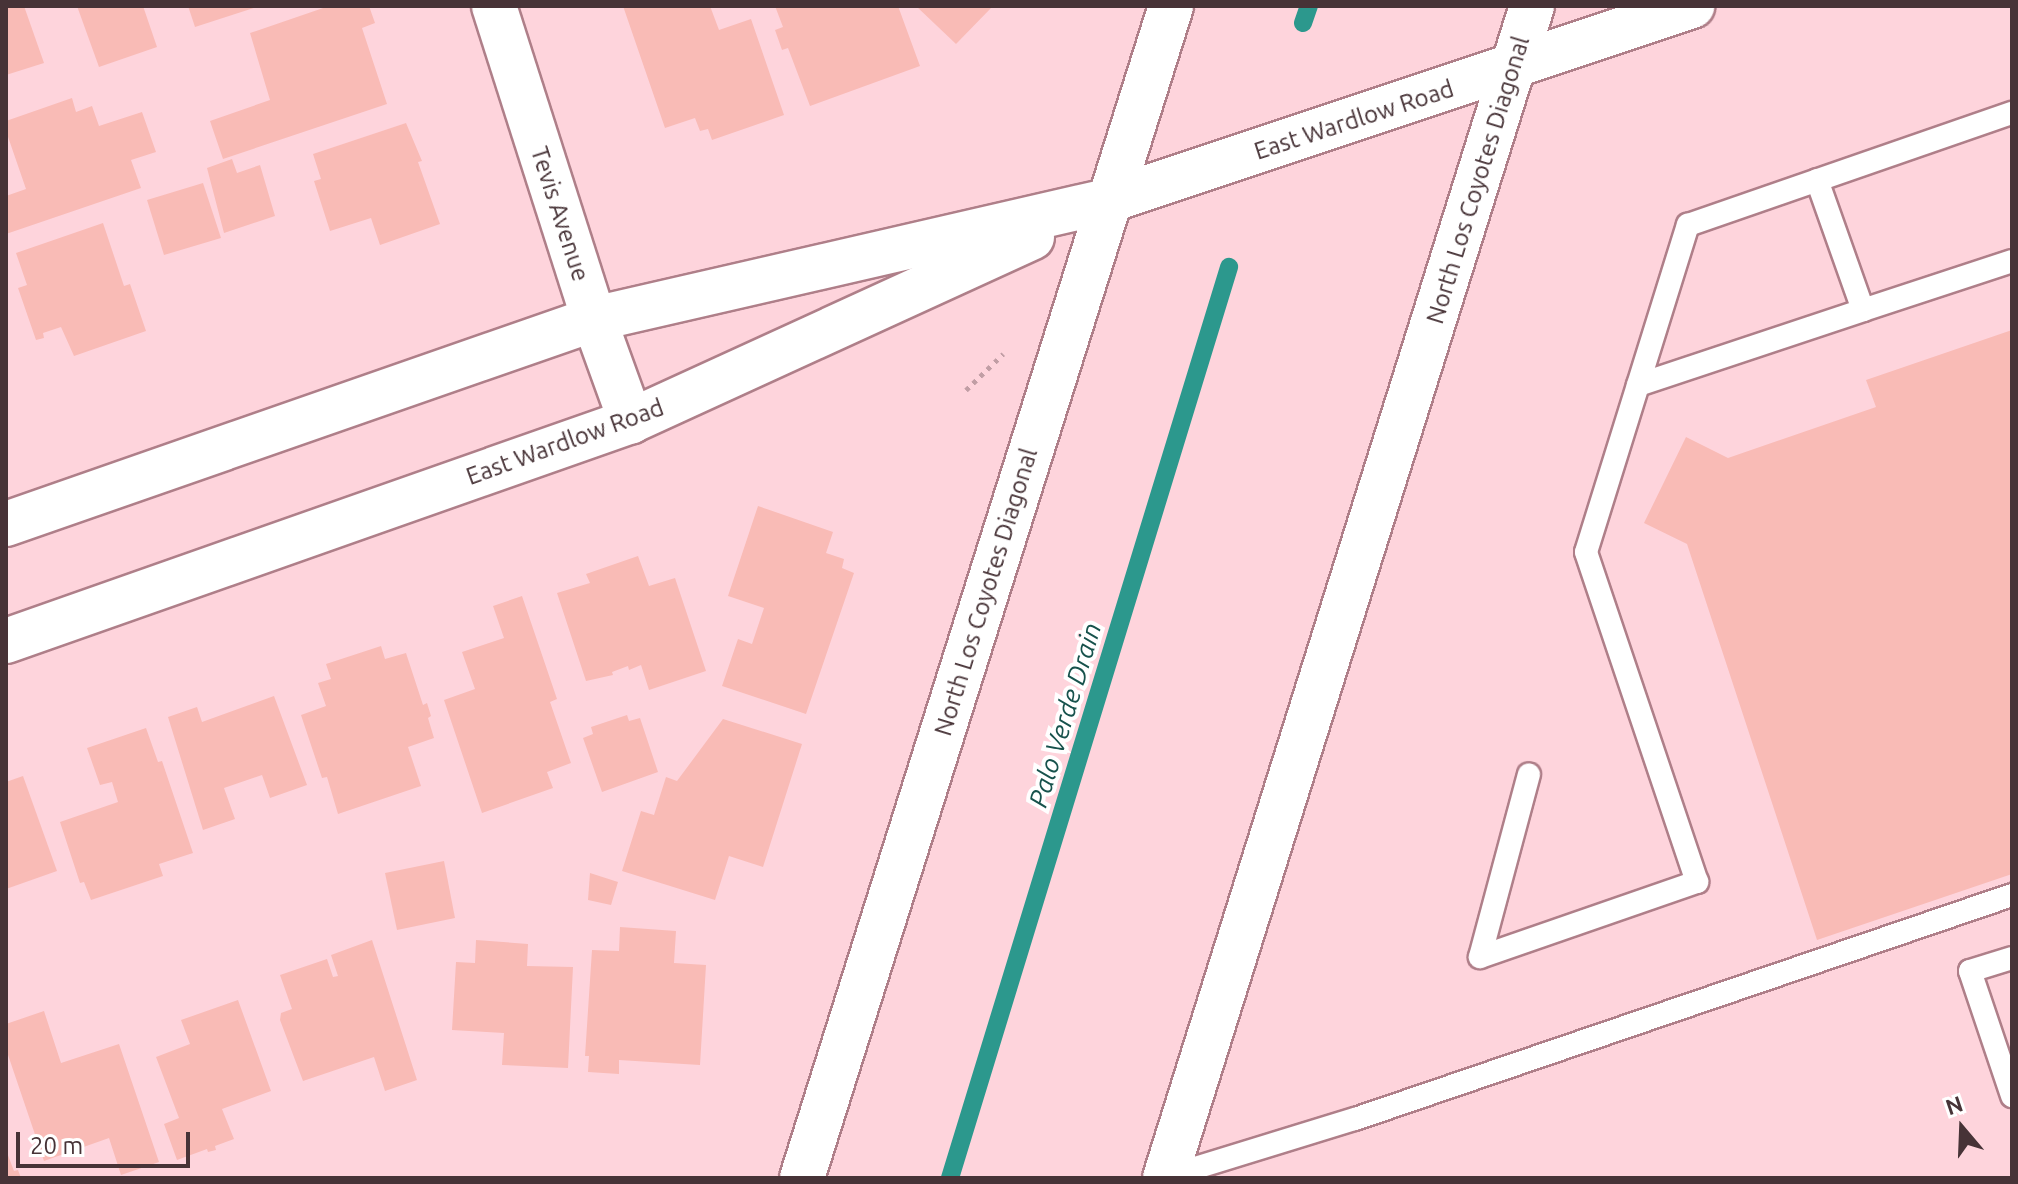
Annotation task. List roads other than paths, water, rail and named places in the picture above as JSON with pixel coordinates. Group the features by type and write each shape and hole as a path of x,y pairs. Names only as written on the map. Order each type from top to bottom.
{"main road":[{"name":"Tevis Avenue","path":"494,6 594,319 631,421"},
{"name":"North Los Coyotes Diagonal","path":"802,1178 1107,201 1171,6"},
{"name":"North Los Coyotes Diagonal","path":"1166,1177 1532,6"},
{"name":"East Wardlow Road","path":"6,524 594,319 1107,201 1692,6"},
{"name":"East Wardlow Road","path":"7,638 631,421 1107,201"}],"lane":[{"path":"1529,774 1480,957 1697,882 1586,552 1688,225 2012,113"},
{"path":"1817,180 1863,310"},
{"path":"1638,385 2012,261"},
{"path":"1166,1177 1355,1119 2012,895"},
{"path":"2012,958 1970,971 2012,1096"}],"waterway":[{"name":"Palo Verde Drain","path":"1303,23 1309,6"},
{"name":"Palo Verde Drain","path":"950,1178 1229,267"}]}
